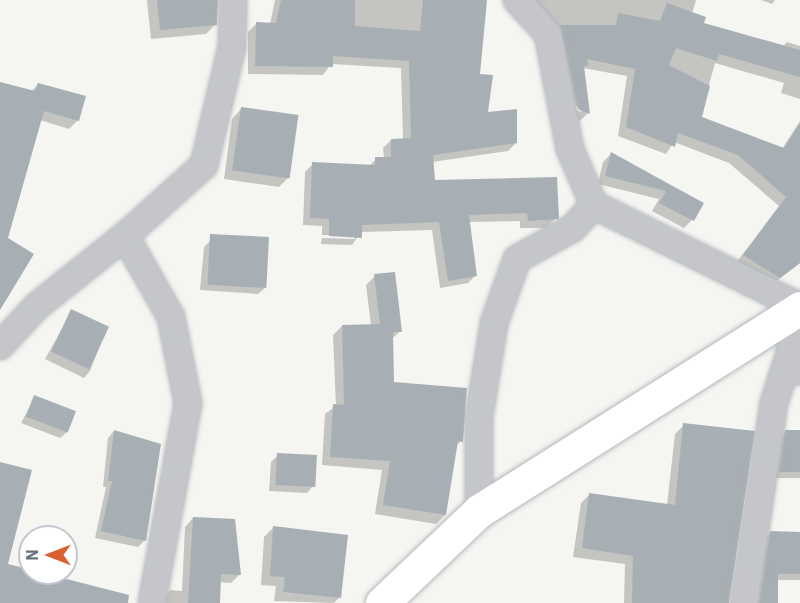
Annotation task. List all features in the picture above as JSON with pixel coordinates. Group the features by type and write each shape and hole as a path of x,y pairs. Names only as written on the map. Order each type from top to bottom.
{"street":[{"path":"0,346 37,306 125,236 204,165 232,47 233,0"},
{"path":"517,0 548,34 570,149 594,205 800,308"},
{"path":"479,511 479,417 494,323 517,259 573,228 594,205"},
{"path":"125,236 171,317 188,403 152,603"},
{"path":"744,603 774,403 795,365 800,308"},
{"path":"382,603 479,511 800,308"}],"building":[{"path":"157,0 218,0 217,25 160,30"},
{"path":"281,0 355,0 355,26 420,31 423,0 487,0 480,74 493,75 488,112 517,109 517,143 433,155 435,180 557,177 559,219 528,221 527,213 469,215 477,276 448,281 439,222 362,225 362,238 329,236 329,219 310,218 312,162 375,165 375,157 391,157 391,139 411,138 409,61 333,56 333,67 255,66 256,22 276,23"},
{"path":"667,3 706,17 704,23 800,50 800,77 719,54 717,61 676,48 669,65 710,86 702,117 784,148 800,123 800,263 780,278 743,255 786,197 738,155 678,133 675,147 626,127 635,69 587,59 588,66 584,66 590,114 578,109 560,25 616,25 618,13 660,21"},
{"path":"0,82 35,91 38,83 86,96 79,121 44,111 8,238 34,254 0,310"},
{"path":"241,107 298,115 290,178 232,170"},
{"path":"611,152 704,203 694,221 659,203 666,191 605,176"},
{"path":"210,234 269,237 266,288 207,285"},
{"path":"395,272 402,332 393,332 394,382 467,388 463,442 458,441 446,515 383,505 390,461 330,457 333,404 344,405 342,325 380,324 374,274"},
{"path":"71,309 109,327 89,369 51,352"},
{"path":"34,395 76,411 68,433 26,416"},
{"path":"683,423 755,431 729,603 632,603 633,556 582,548 589,493 675,505"},
{"path":"114,430 161,444 146,541 101,531 112,481 108,481"},
{"path":"785,430 800,430 800,472 779,472"},
{"path":"277,453 317,455 315,487 275,485"},
{"path":"0,462 32,470 8,564 18,567 18,585 78,585 78,582 129,595 128,603 0,603"},
{"path":"193,517 235,519 241,575 221,574 220,603 188,603"},
{"path":"273,526 348,535 341,598 283,592 285,577 270,576"},
{"path":"770,531 800,532 800,574 778,574 778,603 759,603"}]}
